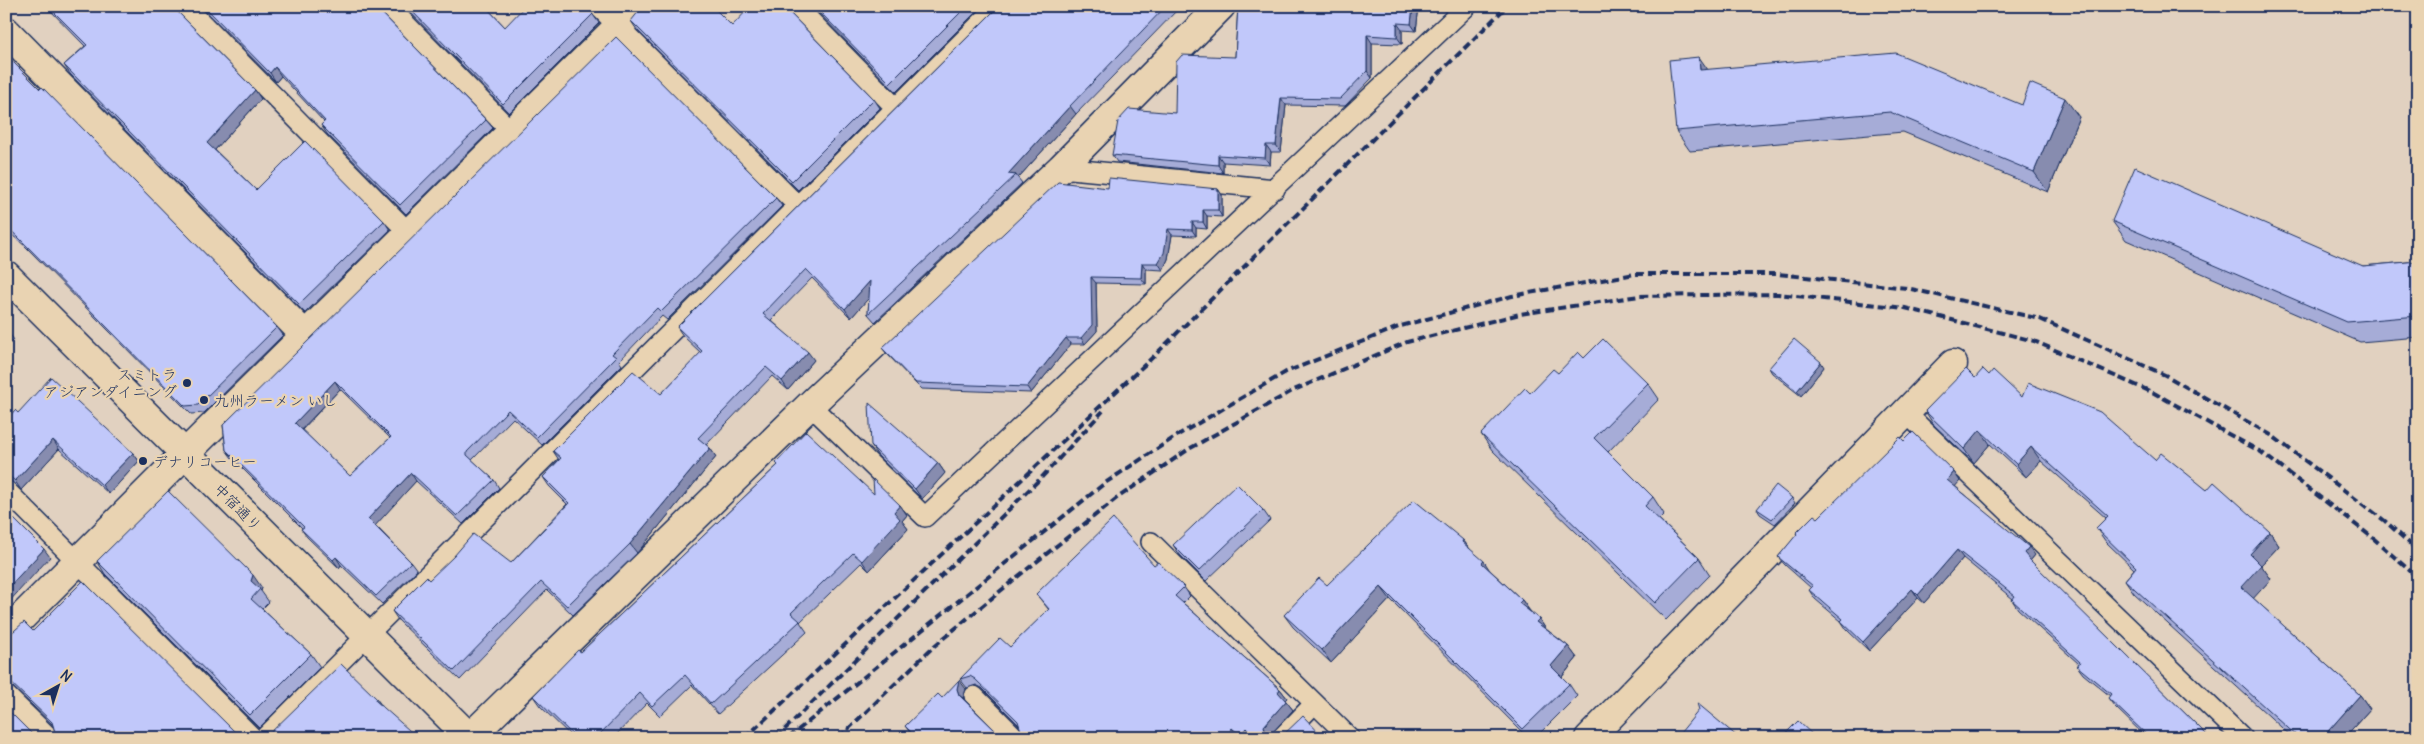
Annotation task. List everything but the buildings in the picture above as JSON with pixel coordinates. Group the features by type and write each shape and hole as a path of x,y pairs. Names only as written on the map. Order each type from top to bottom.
{"street":[{"path":"6,633 305,335 640,6"},
{"path":"470,738 810,405 1061,168 1221,6"},
{"path":"6,31 305,335"},
{"name":"中宿通り","path":"6,275 470,738"},
{"path":"1589,738 1953,364"}],"lane":[{"path":"185,6 409,233"},
{"path":"388,6 512,132"},
{"path":"598,6 798,206"},
{"path":"796,6 896,108"},
{"path":"264,738 998,6"},
{"path":"810,405 925,517 1468,6"},
{"path":"1061,168 1275,189"},
{"path":"1905,412 2243,738"},
{"path":"6,490 253,738"},
{"path":"1151,542 1350,738"},
{"path":"6,694 50,738"},
{"path":"974,696 1016,738"},
{"path":"1281,738 1314,704"}],"railway":[{"path":"745,738 1154,356 1507,6"},
{"path":"788,738 1105,483 1178,435 1286,372 1401,326 1512,296 1635,274 1778,274 1907,288 2040,319 2165,375 2271,435 2385,521 2418,551"},
{"path":"839,738 933,647 1117,498 1189,449 1294,390 1407,342 1520,314 1639,296 1778,294 1905,308 2034,341 2154,393 2261,452 2373,538 2418,578"},
{"path":"776,738 1042,477 1103,411"}],"place":[{"name":"スミトラ アジアンダイニング","path":"187,383"},
{"name":"九州ラーメン いし","path":"204,400"},
{"name":"デナリコーヒー","path":"143,461"}]}
